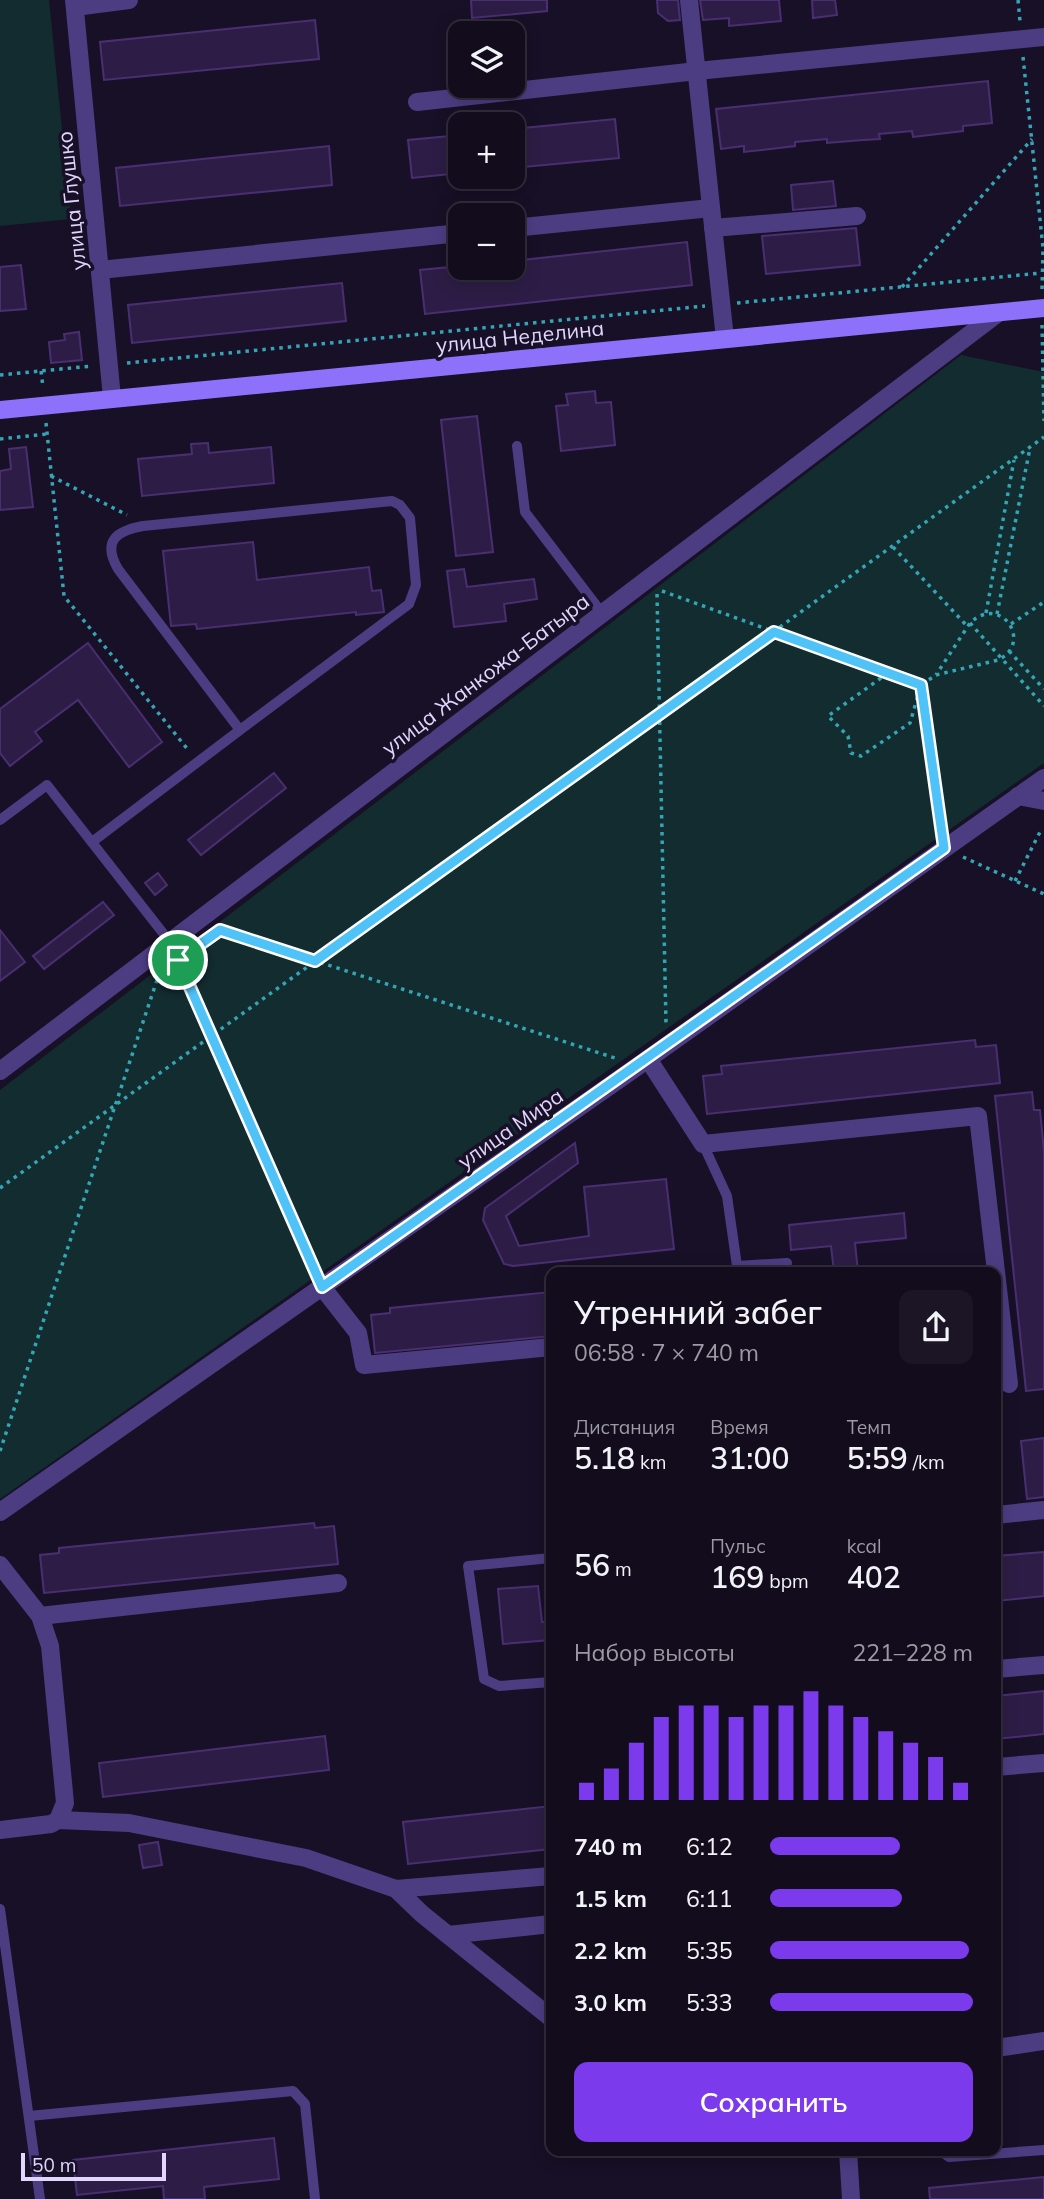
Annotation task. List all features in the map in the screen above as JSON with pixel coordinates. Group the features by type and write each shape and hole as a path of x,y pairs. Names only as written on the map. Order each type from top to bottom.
{"street":[{"path":"75,4 129,0"},
{"path":"689,0 725,339"},
{"name":"улица Глушко","path":"75,4 112,398"},
{"path":"417,102 1044,37"},
{"path":"525,227 711,208"},
{"path":"713,228 856,216"},
{"path":"100,270 448,234"},
{"name":"улица Неделина","path":"0,410 1043,308"},
{"name":"улица Жанкожа-Батыра","path":"0,1071 998,313"},
{"name":"улица Мира","path":"0,1512 667,1046 1044,778"},
{"path":"1018,796 1044,801"},
{"path":"643,1062 703,1144 978,1116 995,1267"},
{"path":"322,1287 358,1333 365,1365 546,1347"},
{"path":"1001,1315 1009,1384"},
{"path":"1001,1514 1044,1510"},
{"path":"0,1565 40,1616 52,1661 65,1803 58,1820"},
{"path":"40,1616 338,1583"},
{"path":"1001,1669 1044,1665"},
{"path":"1001,1767 1044,1763"},
{"path":"0,1830 43,1826 58,1820 130,1823 306,1857 396,1889 546,2014"},
{"path":"396,1889 546,1876"},
{"path":"448,1935 546,1925"},
{"path":"1001,2047 1044,2041"},
{"path":"848,2156 851,2199"}],"lane":[{"path":"517,446 526,512 602,613"},
{"path":"92,842 409,604 416,585 410,518 400,505 392,501 143,526 127,529 117,535 111,544 111,557 118,569 240,730"},
{"path":"0,820 47,785 170,942"},
{"path":"703,1144 727,1196 737,1266 787,1263"},
{"path":"546,1558 468,1566 484,1679 499,1686 546,1682"},
{"path":"0,1909 40,2199"},
{"path":"29,2116 293,2091 305,2104 315,2199"},
{"path":"1001,2153 1044,2150"}],"path":[{"path":"1022,39 1043,248 1041,273 1044,421"},
{"path":"902,287 1032,139"},
{"path":"0,375 1041,273"},
{"path":"41,371 64,596 197,761"},
{"path":"0,439 47,434"},
{"path":"0,1188 1044,437"},
{"path":"997,614 1030,447"},
{"path":"986,613 1014,459"},
{"path":"51,476 131,517 143,526"},
{"path":"892,547 1044,706"},
{"path":"667,1046 657,589 921,685"},
{"path":"1010,624 1044,602"},
{"path":"888,673 828,716 848,736 851,753 861,756 910,723 921,685 936,675 1001,659 1009,652 1014,638 1010,624 997,614 986,613 977,617 936,675"},
{"path":"1009,652 1044,689"},
{"path":"921,685 944,848 1044,894"},
{"path":"1015,881 1040,832 1044,832"},
{"path":"199,945 220,930 643,1062"},
{"path":"170,942 322,1287"},
{"path":"169,967 178,960"},
{"path":"0,1451 159,973"}],"green space":[{"path":"0,0 49,0 71,219 0,226"},
{"path":"961,355 1044,372 1044,763 0,1499 0,1090"}],"building":[{"path":"471,0 547,0 547,11 472,18"},
{"path":"657,0 678,0 680,20 668,21 658,13"},
{"path":"700,0 779,0 781,21 729,26 729,18 703,20"},
{"path":"812,0 835,0 837,15 813,18"},
{"path":"315,20 319,59 104,80 100,42"},
{"path":"988,81 992,123 963,126 963,131 913,137 912,131 879,134 880,139 827,143 827,139 795,142 795,146 744,152 744,146 721,149 716,109"},
{"path":"615,119 619,158 525,167 525,128"},
{"path":"448,136 448,174 412,178 408,140"},
{"path":"329,146 332,185 120,206 116,168"},
{"path":"833,181 836,206 793,210 791,185"},
{"path":"856,228 860,265 766,274 762,236"},
{"path":"687,242 692,285 425,314 420,270 448,267 448,280 525,280 525,260"},
{"path":"21,265 26,309 0,311 0,267"},
{"path":"342,283 346,321 132,343 128,305"},
{"path":"79,332 82,360 51,363 49,342 65,340 64,334"},
{"path":"595,391 596,403 611,402 615,445 561,451 556,406 568,405 566,394"},
{"path":"477,416 493,552 456,556 441,420"},
{"path":"208,443 209,453 271,447 274,483 142,496 138,459 192,454 191,444"},
{"path":"26,447 33,507 0,510 0,471 11,469 9,449"},
{"path":"253,542 257,580 369,567 372,591 381,590 384,612 356,615 356,612 197,629 196,624 171,626 163,551"},
{"path":"464,569 467,587 534,579 537,599 504,604 506,621 454,627 447,571"},
{"path":"88,643 162,742 129,767 78,700 35,732 42,741 10,766 0,753 0,709"},
{"path":"274,773 286,788 201,855 188,840"},
{"path":"158,873 167,885 155,895 145,883"},
{"path":"103,902 114,915 44,969 33,956"},
{"path":"0,930 25,962 0,981"},
{"path":"975,1040 976,1047 996,1045 1000,1083 707,1114 703,1076 722,1074 721,1066"},
{"path":"1032,1092 1034,1110 1040,1110 1044,1152 1044,1389 1026,1391 995,1096"},
{"path":"575,1143 578,1163 506,1216 519,1246 589,1236 584,1187 666,1179 674,1249 513,1266 504,1264 483,1220 485,1208"},
{"path":"904,1213 906,1238 855,1243 857,1267 833,1267 831,1246 791,1250 789,1225"},
{"path":"546,1292 546,1336 375,1353 371,1315 390,1313 390,1308"},
{"path":"1044,1438 1044,1497 1027,1499 1021,1441"},
{"path":"314,1523 315,1528 334,1526 338,1564 44,1593 40,1555 59,1553 59,1548"},
{"path":"1044,1552 1044,1596 1001,1600 1001,1556"},
{"path":"538,1586 542,1622 546,1622 546,1640 503,1644 498,1589"},
{"path":"1044,1691 1044,1734 1001,1738 1001,1695"},
{"path":"325,1736 329,1770 103,1797 99,1763"},
{"path":"546,1807 546,1850 408,1864 403,1822"},
{"path":"158,1842 162,1865 143,1868 139,1845"},
{"path":"274,2138 279,2179 204,2187 205,2199 164,2199 163,2186 77,2195 73,2160"},
{"path":"1044,2177 1044,2199 930,2199 929,2188"}],"route":[{"path":"774,632 921,685 944,848 322,1287 178,960 220,930 315,961 774,632"}]}
